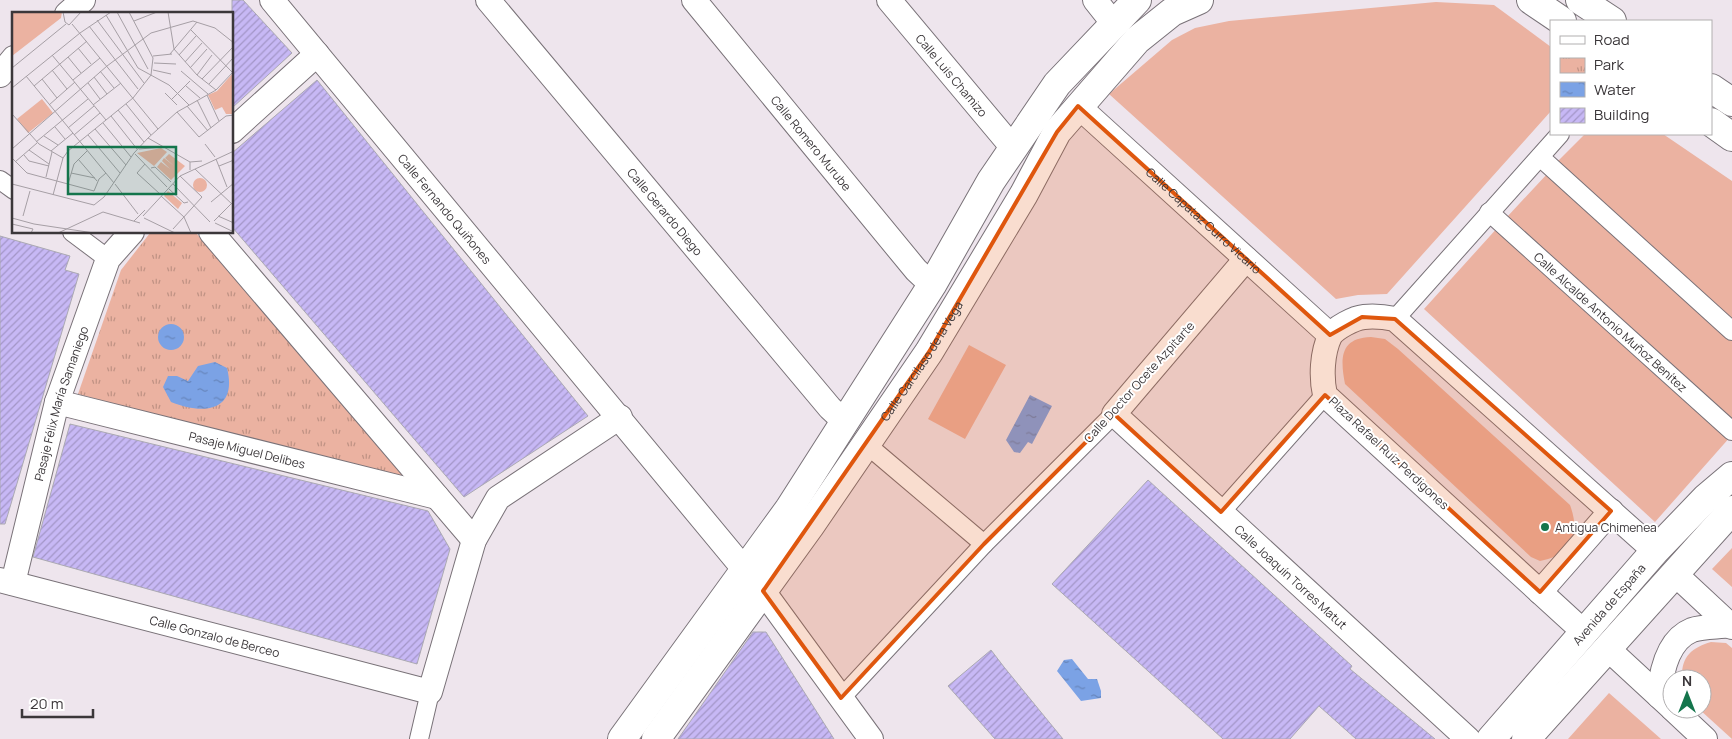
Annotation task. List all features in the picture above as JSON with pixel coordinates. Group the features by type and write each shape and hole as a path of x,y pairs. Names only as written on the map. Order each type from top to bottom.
{"main road":[{"path":"622,739 789,509 932,285 991,181 1057,84 1137,0"},
{"name":"Calle Garcilaso de la Vega","path":"656,739 764,591 929,352 1024,194 1058,132 1078,106 1137,40 1172,12 1199,0"},
{"path":"1531,0 1561,20"},
{"path":"1580,0 1610,20"},
{"path":"1712,89 1732,102"},
{"path":"1712,123 1732,137"},
{"name":"Avenida de España","path":"1491,739 1655,551 1706,498 1732,476"},
{"path":"1526,739 1732,510"}],"street":[{"path":"68,12 83,0"},
{"name":"Calle Fernando Quiñones","path":"272,0 620,417 744,569"},
{"name":"Calle Gerardo Diego","path":"488,0 823,400 844,421"},
{"name":"Calle Romero Murube","path":"694,0 916,270 932,285"},
{"name":"Calle Luis Chamizo","path":"889,0 1013,148"},
{"path":"1094,0 1114,24"},
{"path":"234,129 317,54"},
{"path":"0,75 12,60"},
{"name":"Calle Capataz Curro Vicario","path":"1078,106 1330,335"},
{"path":"1395,319 1559,135"},
{"path":"1540,157 1732,331"},
{"path":"0,180 12,189"},
{"name":"Calle Alcalde Antonio Muñoz Benítez","path":"1489,212 1732,431"},
{"path":"75,234 108,258"},
{"name":"Pasaje Félix María Samaniego","path":"6,582 57,402 108,258 130,234"},
{"path":"213,234 474,540"},
{"name":"Calle Doctor Ocete Azpitarte","path":"841,698 984,544 1114,414 1246,258"},
{"path":"1330,335 1346,323 1362,317 1395,319 1655,551"},
{"name":"Plaza Rafael Ruiz Perdigones","path":"1330,335 1322,381 1326,394 1585,633"},
{"path":"1220,512 1326,394"},
{"name":"Pasaje Miguel Delibes","path":"57,402 437,497"},
{"name":"Calle Joaquín Torres Matut","path":"1114,414 1468,739"},
{"path":"419,739 430,692 474,540 498,498 620,417"},
{"path":"866,444 984,544"},
{"path":"1540,592 1611,511"},
{"path":"1674,573 1731,626"},
{"name":"Calle Gonzalo de Berceo","path":"6,582 430,692"},
{"path":"764,591 871,739"},
{"path":"1662,676 1661,671 1673,646 1691,630 1731,626"},
{"path":"1607,648 1662,698"},
{"path":"1684,719 1705,739"}],"highlighted area":[{"path":"1078,106 1330,335 1362,317 1395,319 1611,511 1540,592 1325,395 1221,512 1114,414 984,544 841,698 763,591 929,352 1057,132"}],"green space":[{"path":"1436,2 1494,5 1550,46 1550,112 1387,294 1358,295 1336,299 1109,94 1172,40 1195,28 1229,21"},
{"path":"1584,135 1664,135 1732,181 1732,322 1558,161"},
{"path":"1548,173 1732,337 1732,421 1507,217"},
{"path":"1499,226 1731,436 1655,522 1424,309"},
{"path":"149,234 197,234 419,486 78,394 121,270"},
{"path":"1371,337 1385,339 1398,349 1570,505 1574,534 1566,549 1560,554 1540,561 1531,557 1345,384 1344,351 1353,341"},
{"path":"969,345 1006,365 965,439 928,419"},
{"path":"1732,548 1732,587 1712,569"},
{"path":"1711,642 1726,643 1732,648 1732,739 1710,719 1712,719 1712,669 1682,669 1685,659 1698,647"},
{"path":"1609,693 1661,739 1568,739"}],"water":[{"path":"171,324 180,328 184,337 180,346 171,350 162,346 158,337 162,328"},
{"path":"215,362 227,368 229,383 223,402 206,409 183,406 171,402 163,387 168,376 177,376 188,381 198,366"},
{"path":"1030,395 1052,406 1032,444 1028,442 1020,453 1014,452 1006,440"},
{"path":"1072,659 1088,679 1097,679 1101,698 1081,701 1057,671 1064,660"}],"building":[{"path":"232,0 243,0 292,53 234,106 234,12 232,12"},
{"path":"317,80 588,416 464,497 234,229 234,151"},
{"path":"0,236 70,256 65,270 79,274 5,524 0,524"},
{"path":"70,424 428,511 450,549 417,664 33,557"},
{"path":"1148,480 1352,666 1350,669 1435,739 1356,739 1319,706 1290,739 1223,739 1052,584"},
{"path":"753,632 766,632 834,739 678,739"},
{"path":"991,650 1063,739 995,739 948,686"}],"place":[{"name":"Antigua Chimenea","path":"1545,527"}]}
